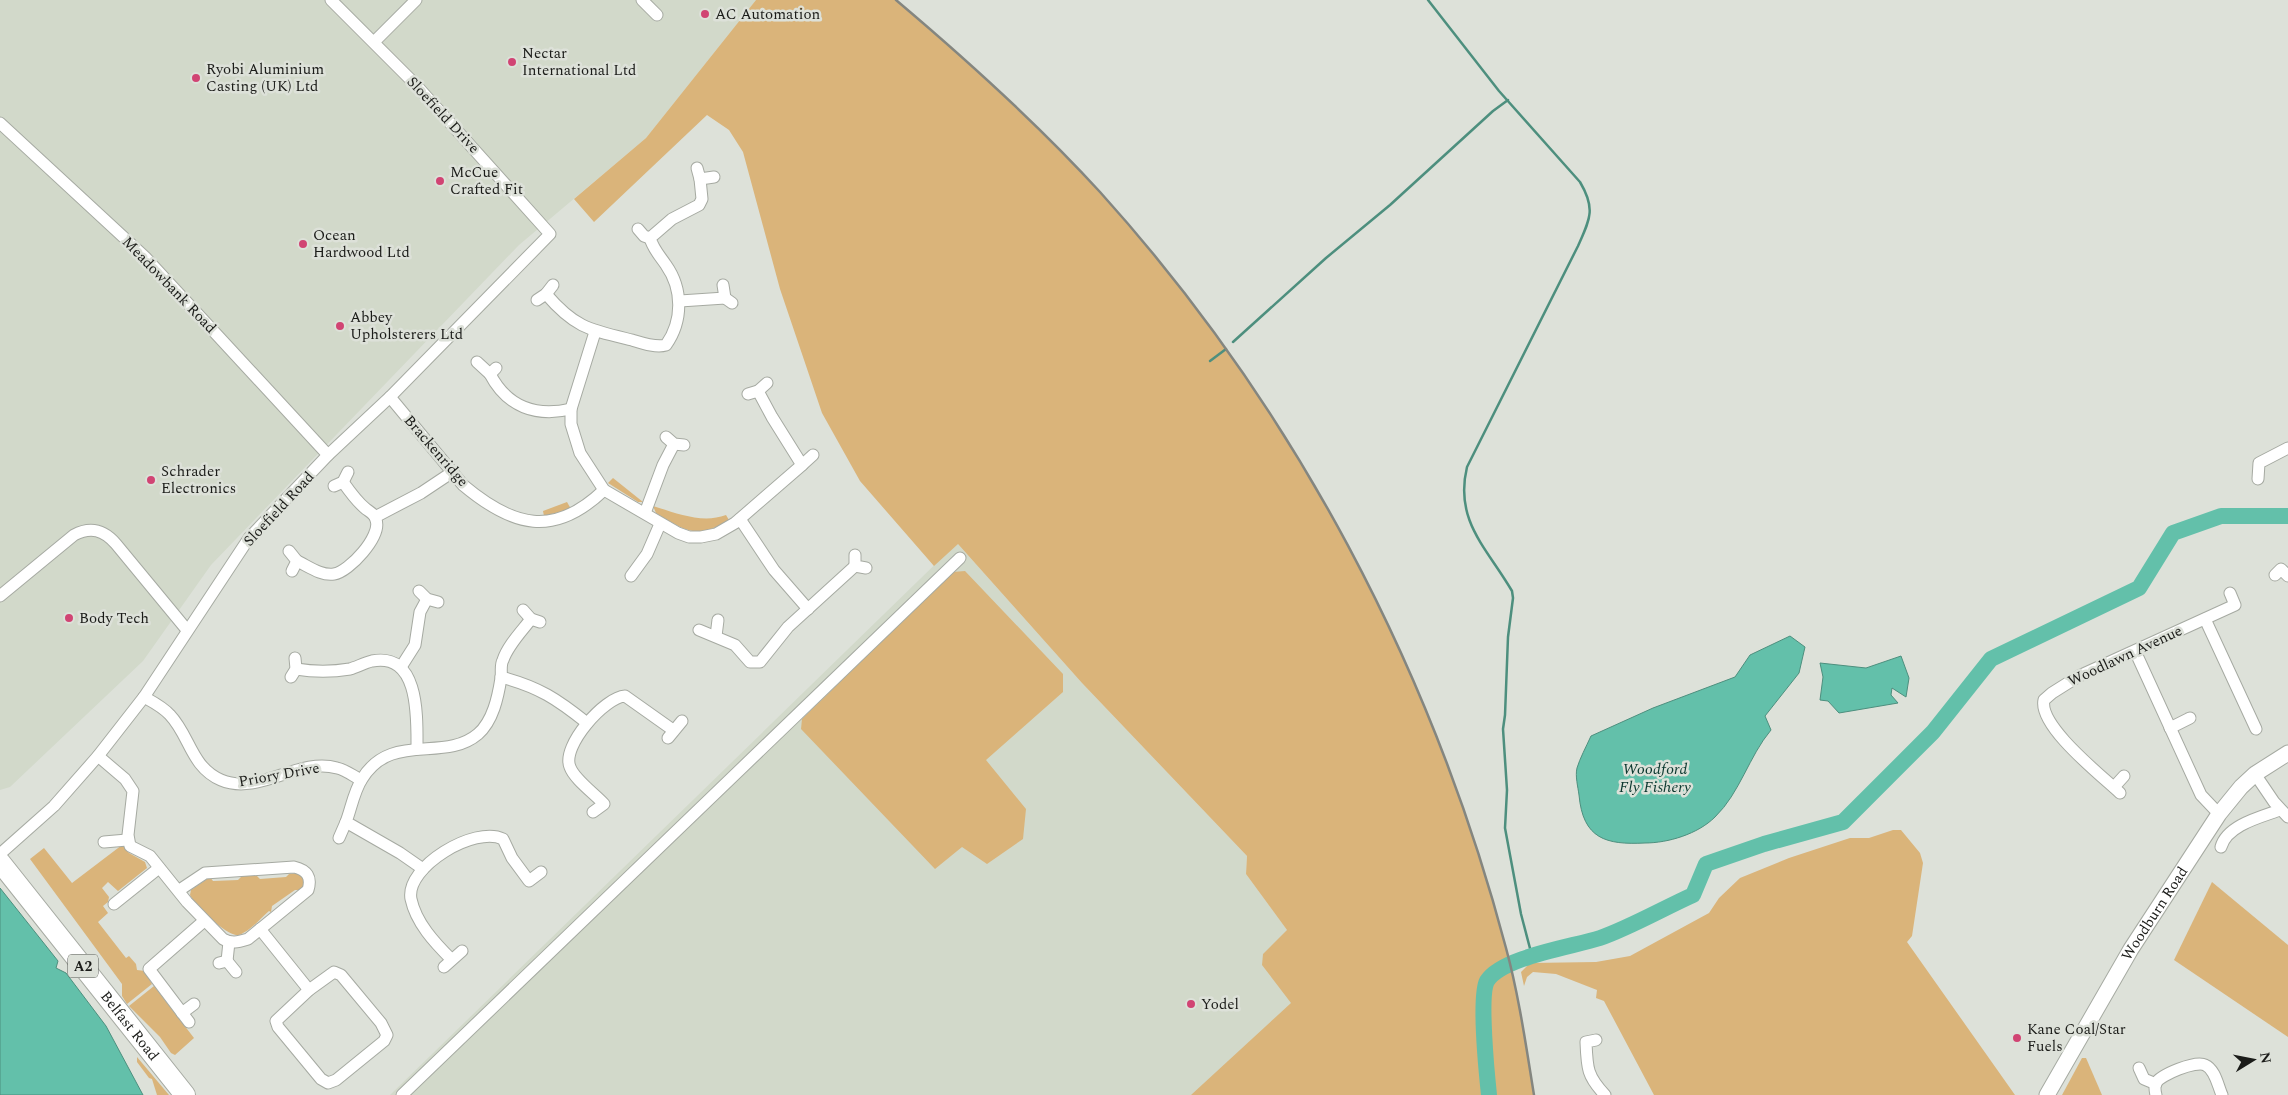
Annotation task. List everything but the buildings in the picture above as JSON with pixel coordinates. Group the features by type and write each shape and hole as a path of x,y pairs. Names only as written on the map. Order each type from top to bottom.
{"highway":[{"name":"Belfast Road","path":"0,862 185,1095"}],"street":[{"name":"Sloefield Drive","path":"331,0 374,42 461,134 550,234"},
{"path":"374,42 416,0"},
{"path":"642,0 657,15"},
{"name":"Meadowbank Road","path":"0,123 145,257 328,455"},
{"path":"650,238 672,218 699,206 702,199 698,174 714,177"},
{"path":"545,293 572,319 595,332 652,345 666,345 672,335 680,302 674,279 654,248 650,238 644,236 638,229"},
{"name":"Sloefield Road","path":"0,854 54,806 98,756 144,697 249,538 328,455 390,397 550,234"},
{"path":"680,302 729,300 722,285"},
{"path":"595,332 571,409 571,424 580,452 604,490 645,513 660,524 684,535 701,537 722,531 740,519 813,455"},
{"path":"477,362 493,371 495,384 507,397 523,407 546,413 571,409"},
{"path":"758,389 772,417 802,465"},
{"name":"Brackenridge","path":"390,397 451,473 476,496 516,517 545,523 574,514 587,506 604,490"},
{"path":"645,513 663,465 675,442"},
{"path":"2258,479 2259,463 2288,448"},
{"path":"375,517 421,493 451,473"},
{"path":"289,551 295,566 333,574 342,571 370,544 377,526 375,517 361,504 342,480"},
{"path":"740,519 774,570 808,609"},
{"path":"631,576 647,554 660,524"},
{"path":"0,596 74,535 86,530 97,530 112,539 187,630"},
{"path":"402,1095 960,558"},
{"path":"699,630 735,645 750,662 760,662 788,627 859,563"},
{"path":"2275,575 2281,569 2288,576"},
{"name":"Woodlawn Avenue","path":"2124,776 2117,790 2056,730 2047,716 2043,703 2048,695 2079,676 2236,605 2230,593"},
{"path":"401,667 415,645 418,618 428,597"},
{"path":"339,838 361,780 378,762 388,756 416,748 450,746 464,743 479,733 488,721 495,706 502,661 507,651 536,620 523,610"},
{"path":"2205,619 2256,729"},
{"path":"716,636 718,620"},
{"path":"2135,651 2201,795 2209,807 2219,814"},
{"path":"294,668 317,672 337,670 379,661 393,663 401,667 411,682 416,748"},
{"path":"501,677 530,684 570,709 587,723"},
{"path":"594,812 604,804 573,773 569,766 571,749 587,723 616,696 625,696 670,734 682,721"},
{"name":"Priory Drive","path":"144,697 171,716 201,767 221,780 234,783 249,782 322,766 337,768 361,780"},
{"path":"2170,728 2190,718"},
{"name":"Woodburn Road","path":"2047,1095 2074,1045 2131,949 2219,814 2241,787 2255,774 2288,753"},
{"path":"98,756 125,779 133,791 127,840 130,846 150,856 178,891 204,921 230,942 238,943 248,939 308,890 310,883 308,874 302,869 294,867 205,873 178,891"},
{"path":"2221,847 2227,836 2240,827 2284,814 2255,774"},
{"path":"346,822 400,853 423,869"},
{"path":"462,951 448,963 432,940 411,899 414,884 423,869 453,845 469,838 497,836 503,839 512,858 529,885 541,872"},
{"path":"104,842 127,840"},
{"path":"114,904 159,868"},
{"path":"194,1004 186,1018 150,970 204,921"},
{"path":"260,929 309,990"},
{"path":"230,942 223,962 236,972"},
{"path":"338,972 386,1032 384,1041 330,1083 320,1078 276,1024 280,1015 309,990 331,973 338,972"},
{"path":"1586,1041 1588,1073 1605,1095"},
{"path":"2139,1068 2144,1079 2156,1090 2166,1075 2200,1063 2211,1070 2222,1095"}],"shaded area":[{"path":"0,0 756,0 646,138 519,245 211,565 143,661 10,787 0,790"},
{"path":"756,0 896,0 1001,93 1076,166 1170,275 1235,361 1294,452 1348,546 1396,642 1439,742 1475,844 1511,966 1534,1095 1191,1095 1291,1003 1262,965 1263,954 1287,930 1246,874 1247,856 1082,683 958,544 934,566 860,481 822,413 780,289 743,152 729,130 707,115 594,222 574,199 646,138"},
{"path":"613,478 643,502 638,502 608,483"},
{"path":"567,502 571,509 544,516 543,511"},
{"path":"653,506 698,518 726,515 729,520 708,530 691,531 656,513"},
{"path":"957,543 1082,683 1247,856 1246,874 1367,1039 1323,1095 390,1095"},
{"path":"965,571 1063,674 1063,692 986,760 1026,809 1023,839 987,864 962,847 935,869 801,729 802,719 953,572"},
{"path":"1893,830 1901,830 1920,853 1923,863 1912,936 1907,942 2015,1095 1654,1095 1604,1001 1596,998 1597,990 1556,974 1533,972 1527,977 1524,986 1521,972 1530,963 1596,962 1630,956 1709,913 1719,898 1740,878 1789,858 1850,838 1869,838"},
{"path":"122,845 129,853 145,862 147,868 118,891 108,882 102,888 109,897 108,902 103,906 108,913 98,922 126,958 129,956 136,964 137,970 145,971 152,984 127,1004 122,996 122,984 30,859 44,848 72,883"},
{"path":"298,873 303,876 305,885 300,890 295,890 272,906 271,912 269,911 251,928 239,935 234,935 220,926 205,913 190,895 191,890 210,877 213,881 238,880 242,876 257,876 260,879 286,877 289,874"},
{"path":"2212,882 2288,945 2288,1037 2174,960"},
{"path":"154,986 194,1038 175,1055 171,1053 160,1037 129,1006"},
{"path":"137,1057 169,1095 157,1095 152,1079 149,1078 137,1062"},
{"path":"2082,1058 2086,1058 2102,1095 2062,1095"}],"water":[{"name":"Woodford Fly Fishery","path":"1790,636 1805,647 1799,673 1765,716 1771,730 1756,751 1731,797 1715,817 1691,833 1654,843 1619,843 1599,836 1591,830 1581,810 1576,774 1578,764 1591,736 1653,708 1735,677 1750,655"},
{"path":"1901,656 1909,678 1906,697 1892,688 1891,695 1898,703 1839,713 1828,701 1820,700 1823,677 1820,663 1866,668"},
{"path":"0,888 58,961 56,968 66,973 106,1026 143,1095 0,1095"}],"waterway":[{"path":"1428,0 1499,91 1580,182 1590,207 1586,228 1578,246 1467,467 1464,486 1465,503 1475,533 1512,591 1503,729 1507,790 1505,828 1521,914 1532,956"},
{"path":"1233,342 1326,258 1390,205 1493,111 1508,100"},
{"path":"1210,361 1226,349"},
{"path":"1489,1095 1484,1036 1484,1002 1487,981 1495,973 1507,965 1522,959 1611,934 1693,895 1706,864 1764,844 1843,822 1933,732 1991,659 2139,588 2173,533 2221,516 2288,516"}],"railway":[{"path":"896,0 1001,93 1052,141 1100,192 1170,275 1235,361 1294,452 1348,546 1396,642 1439,742 1475,844 1511,966 1534,1095"}],"place":[{"name":"AC Automation","path":"705,14"},
{"name":"Nectar International Ltd","path":"512,62"},
{"name":"Ryobi Aluminium Casting (UK) Ltd","path":"196,78"},
{"name":"McCue Crafted Fit","path":"440,181"},
{"name":"Ocean Hardwood Ltd","path":"303,244"},
{"name":"Abbey Upholsterers Ltd","path":"340,326"},
{"name":"Schrader Electronics","path":"151,480"},
{"name":"Body Tech","path":"69,618"},
{"name":"Yodel","path":"1191,1004"},
{"name":"Kane Coal/Star Fuels","path":"2017,1038"}]}
